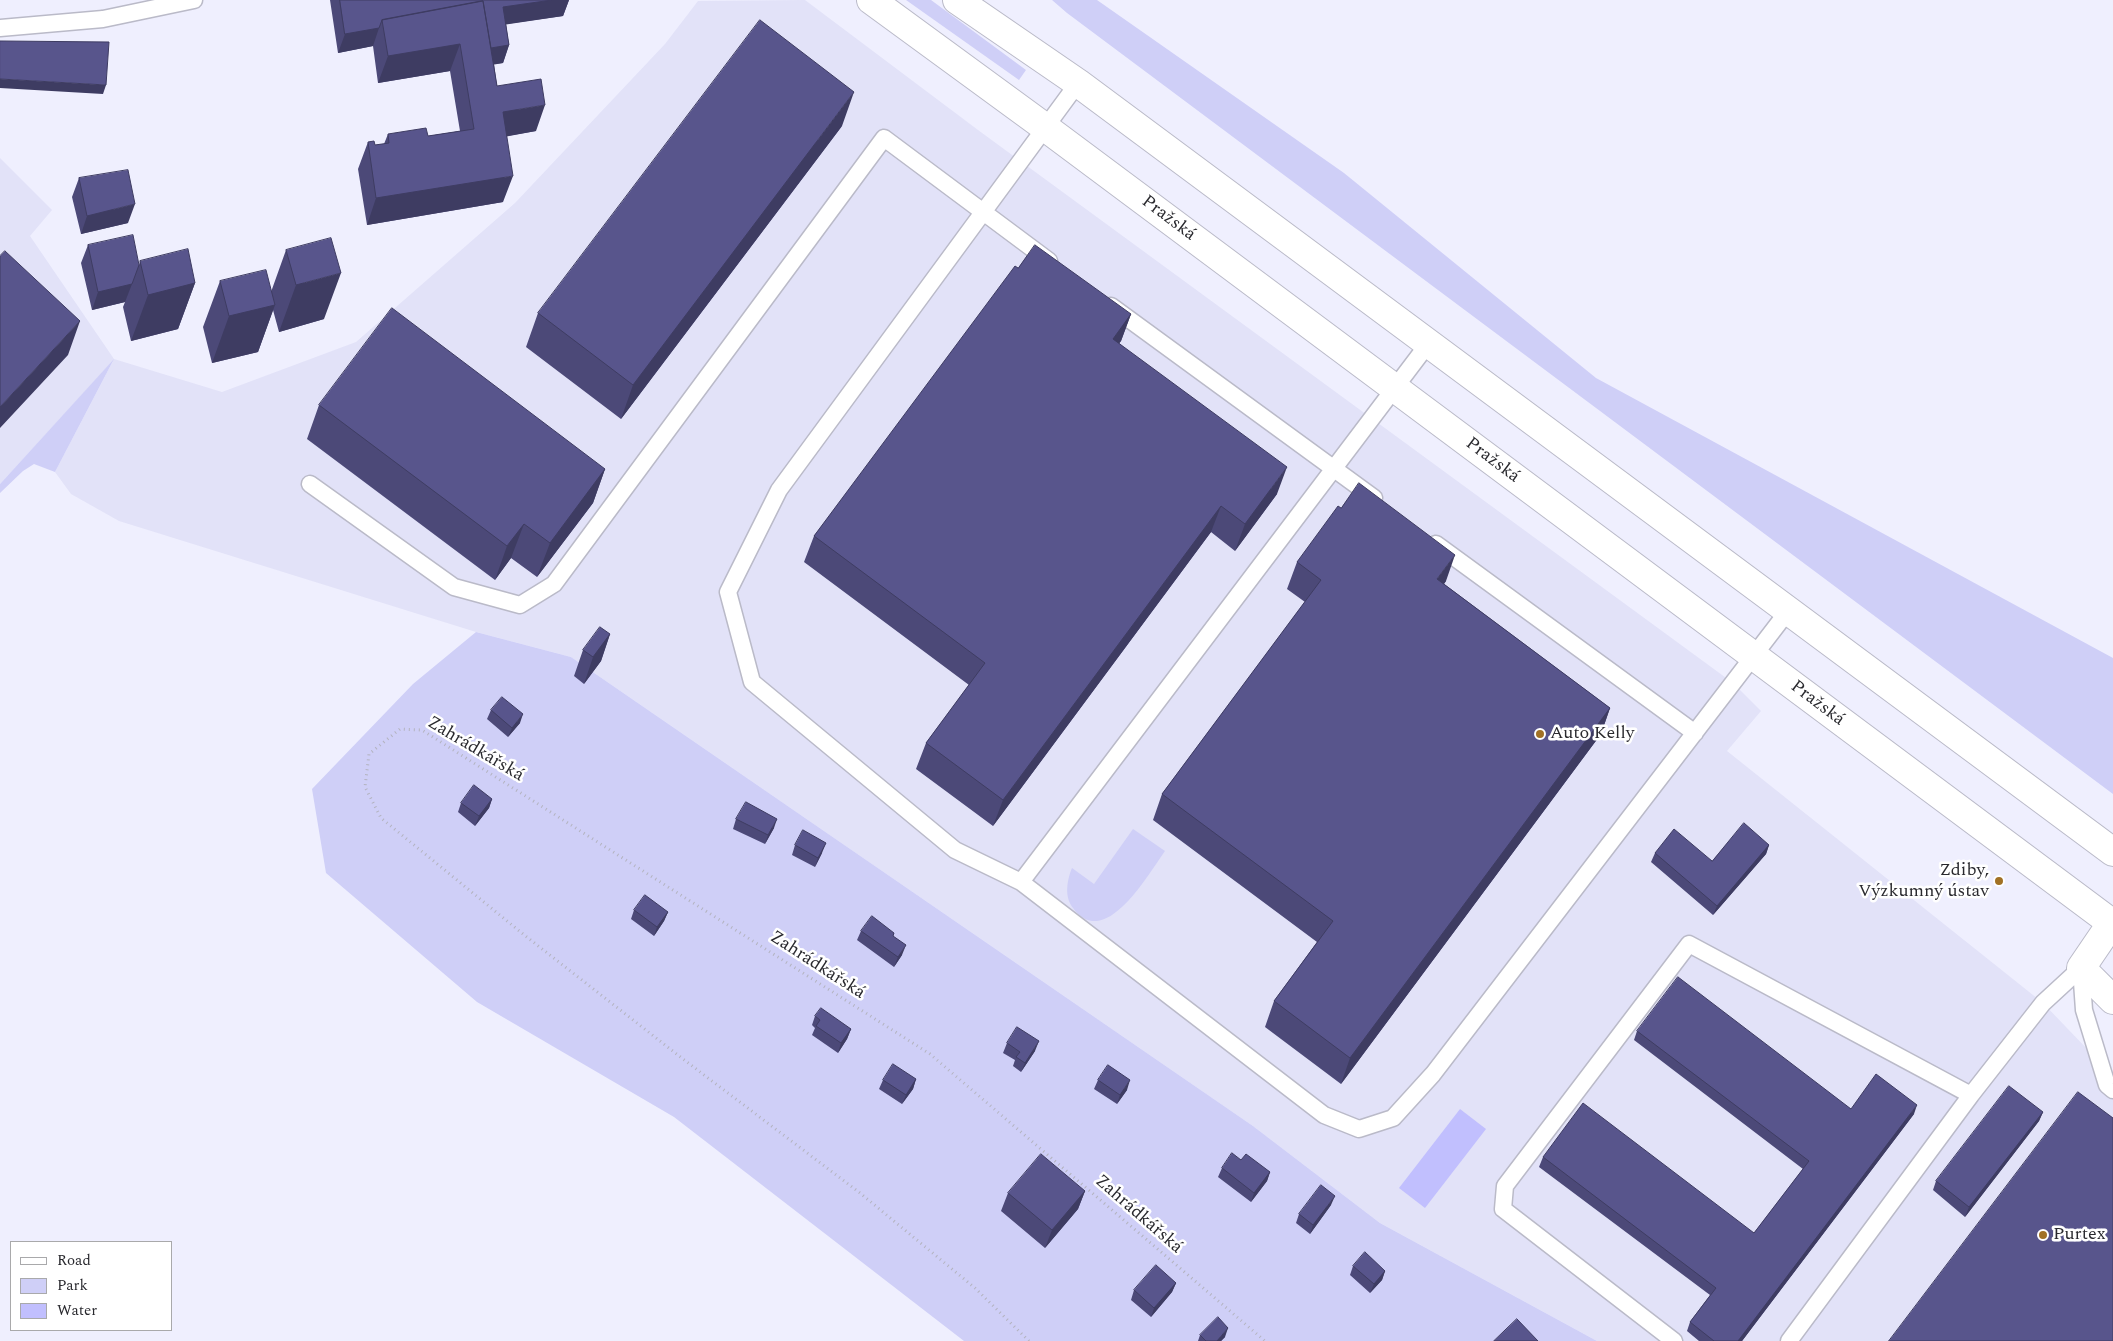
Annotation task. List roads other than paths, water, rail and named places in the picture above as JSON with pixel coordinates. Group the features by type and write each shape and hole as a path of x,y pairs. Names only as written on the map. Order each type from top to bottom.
{"main road":[{"name":"Pražská","path":"871,0 1046,128 1753,656 2113,922"},
{"path":"957,0 1078,83 2113,852"},
{"path":"2113,922 2081,968 2113,1000"}],"lane":[{"path":"0,28 103,19 194,0"},
{"path":"1078,83 779,490 728,592 752,682 955,850 1021,882 1324,1115 1359,1130 1393,1118 1433,1074 1788,611"},
{"path":"310,484 454,587 520,605 554,584 884,138 1063,271"},
{"path":"1095,294 1390,510"},
{"path":"1021,882 1428,344"},
{"path":"1422,533 1695,733"},
{"path":"1674,1341 1503,1209 1505,1186 1689,944 1971,1095"},
{"path":"2081,968 2084,1010 2107,1085 2113,1090"},
{"path":"1789,1341 1971,1095 2043,1004 2081,968"}],"water":[{"path":"1460,1109 1486,1129 1425,1208 1399,1188"}],"place":[{"name":"Auto Kelly","path":"1540,734"},
{"name":"Zdiby, Výzkumný ústav","path":"1999,881"},
{"name":"Purtex","path":"2043,1235"}]}
